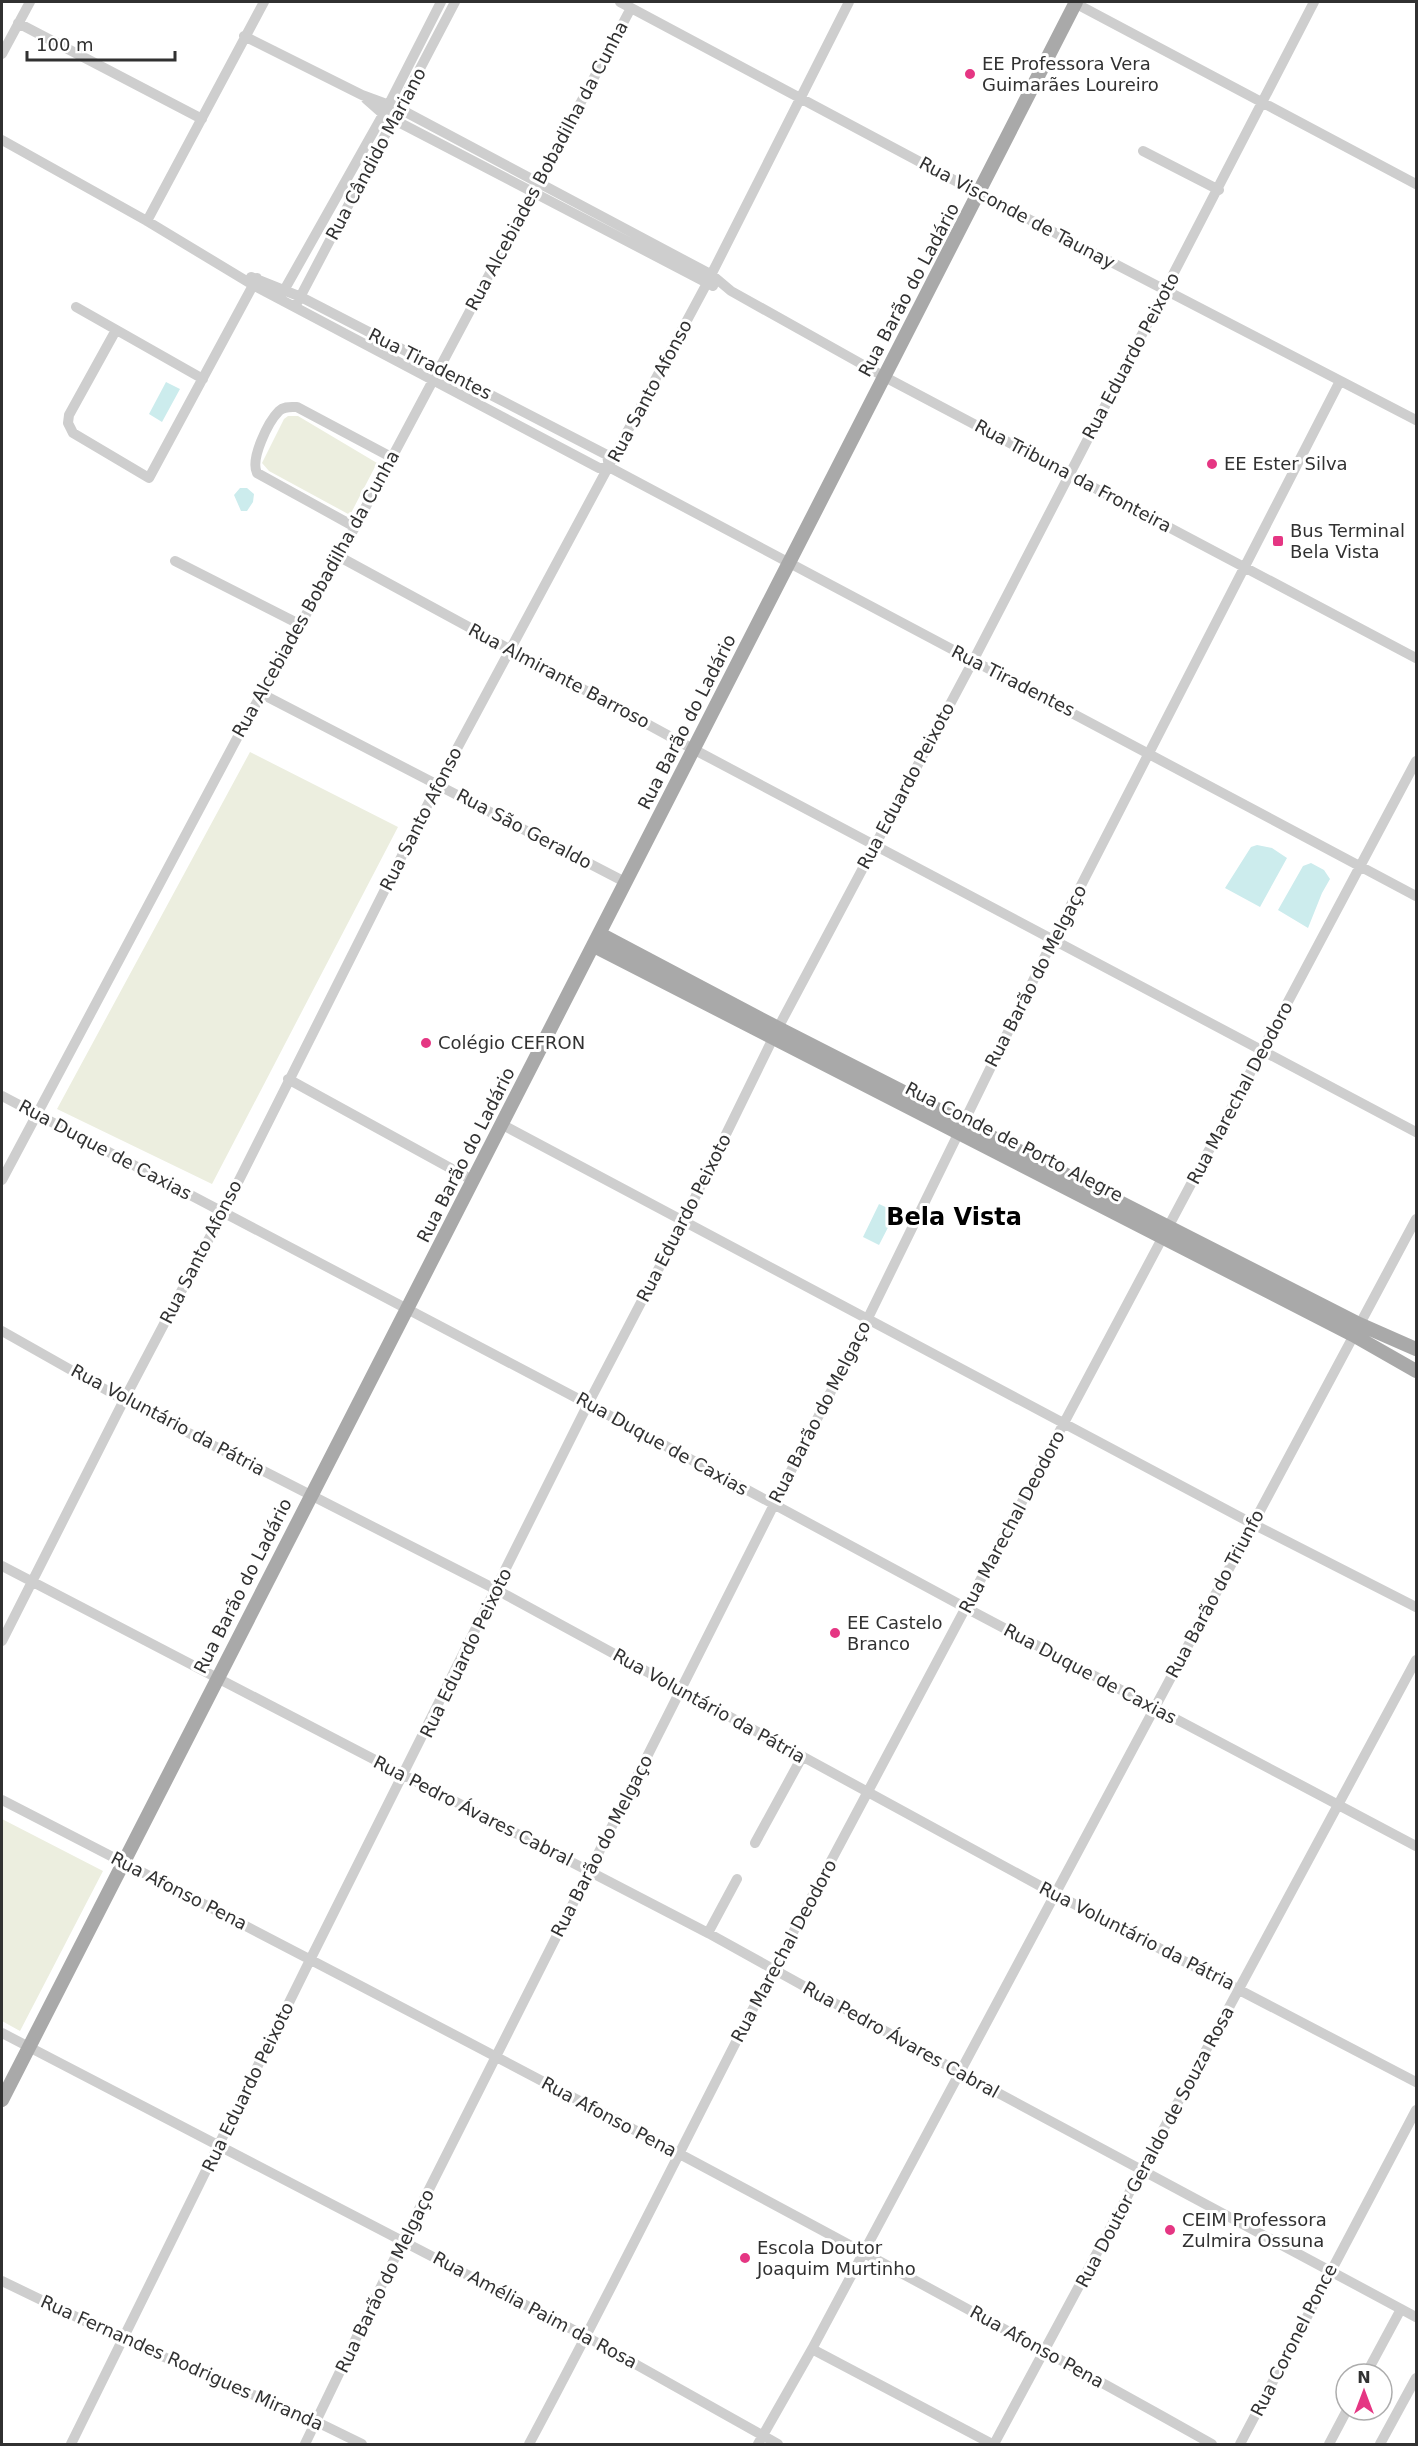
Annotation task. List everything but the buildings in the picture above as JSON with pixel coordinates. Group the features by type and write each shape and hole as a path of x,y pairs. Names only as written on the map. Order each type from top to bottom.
{"main road":[{"name":"Rua Barão do Ladário","path":"2,2100 310,1494 408,1310 472,1180 884,376 980,194 1075,2"},
{"name":"Rua Conde de Porto Alegre","path":"597,940 775,1034 1356,1329 1416,1349"},
{"name":"Rua Conde de Porto Alegre","path":"1356,1329 1416,1371"}],"street":[{"path":"2,54 30,2"},
{"path":"147,221 264,2"},
{"name":"Rua Cândido Mariano","path":"282,294 389,104 441,2"},
{"name":"Rua Cândido Mariano","path":"298,302 455,2"},
{"name":"Rua Visconde de Taunay","path":"620,2 980,194 1416,420"},
{"name":"Rua Santo Afonso","path":"2,1641 124,1400 223,1212 438,784 709,280 849,2"},
{"path":"1075,2 1416,184"},
{"name":"Rua Eduardo Peixoto","path":"71,2445 311,1958 588,1404 683,1222 775,1034 974,661 1314,2"},
{"name":"Rua Alcebiades Bobadilha da Cunha","path":"2,1180 262,694 355,527 631,8"},
{"path":"18,23 202,119"},
{"name":"Rua Tribuna da Fronteira","path":"244,36 362,95 400,109 539,183 709,280"},
{"name":"Rua Tribuna da Fronteira","path":"362,95 383,114 533,194 731,291 884,376 1416,658"},
{"name":"Rua Tiradentes","path":"2,140 147,221 240,277 255,281 438,369 607,455 609,467"},
{"path":"1143,151 1219,190"},
{"path":"116,330 69,415 68,423 73,433 149,478 255,281"},
{"name":"Rua Tiradentes","path":"298,302 432,381 599,468 609,467 788,564 1150,752 1416,896"},
{"path":"76,307 203,379"},
{"name":"Rua Barão do Melgaço","path":"305,2445 404,2240 868,1318 1053,940 1340,381"},
{"path":"355,527 257,473 253,465 255,456 278,412 286,406 297,407 391,457"},
{"name":"Rua Almirante Barroso","path":"338,556 874,846 1416,1132"},
{"path":"175,561 301,625"},
{"name":"Rua São Geraldo","path":"262,694 625,882"},
{"name":"Rua Marechal Deodoro","path":"529,2445 587,2337 677,2154 773,1970 1416,761"},
{"path":"288,1079 472,1180"},
{"name":"Rua Duque de Caxias","path":"2,1096 588,1404 773,1505 1416,1846"},
{"path":"501,1124 1253,1524 1416,1607"},
{"name":"Rua Barão do Triunfo","path":"760,2440 812,2349 1416,1219"},
{"name":"Rua Voluntário da Pátria","path":"2,1331 124,1400 497,1590 1055,1894 1416,2082"},
{"name":"Rua Pedro Ávares Cabral","path":"2,1566 708,1933 959,2072 1416,2317"},
{"name":"Rua Doutor Geraldo de Souza Rosa","path":"993,2445 1416,1660"},
{"path":"755,1843 802,1757"},
{"name":"Rua Afonso Pena","path":"2,1800 496,2055 677,2154 863,2251 1212,2445"},
{"path":"708,1933 737,1879"},
{"name":"Rua Amélia Paim da Rosa","path":"2,2033 587,2337 760,2440 778,2445"},
{"name":"Rua Coronel Ponce","path":"1240,2445 1416,2110"},
{"name":"Rua Fernandes Rodrigues Miranda","path":"2,2281 124,2340 317,2422 362,2445"},
{"path":"1372,2362 1401,2309"},
{"path":"812,2349 993,2445"},
{"path":"1380,2445 1416,2378"},
{"path":"1329,2445 1341,2422"}],"shaded area":[{"path":"288,416 298,416 377,463 350,515 269,471 262,463 284,419"},
{"path":"250,752 398,827 212,1184 57,1109"},
{"path":"2,1819 103,1871 20,2031 2,2021"}],"water":[{"path":"166,382 180,389 162,422 149,414"},
{"path":"240,488 247,488 254,494 253,502 247,511 241,511 234,495"},
{"path":"1257,845 1272,848 1287,858 1260,907 1225,888 1251,847"},
{"path":"1311,863 1324,870 1330,879 1308,928 1278,910 1303,866"},
{"path":"879,1204 896,1212 879,1245 863,1237"}],"place":[{"name":"EE Professora Vera Guimarães Loureiro","path":"970,74"},
{"name":"EE Ester Silva","path":"1212,464"},
{"name":"Bus Terminal Bela Vista","path":"1278,541"},
{"name":"Colégio CEFRON","path":"426,1043"},
{"name":"EE Castelo Branco","path":"835,1633"},
{"name":"CEIM Professora Zulmira Ossuna","path":"1170,2230"},
{"name":"Escola Doutor Joaquim Murtinho","path":"745,2258"}],"district":[{"name":"Bela Vista","path":"954,1217"}]}
